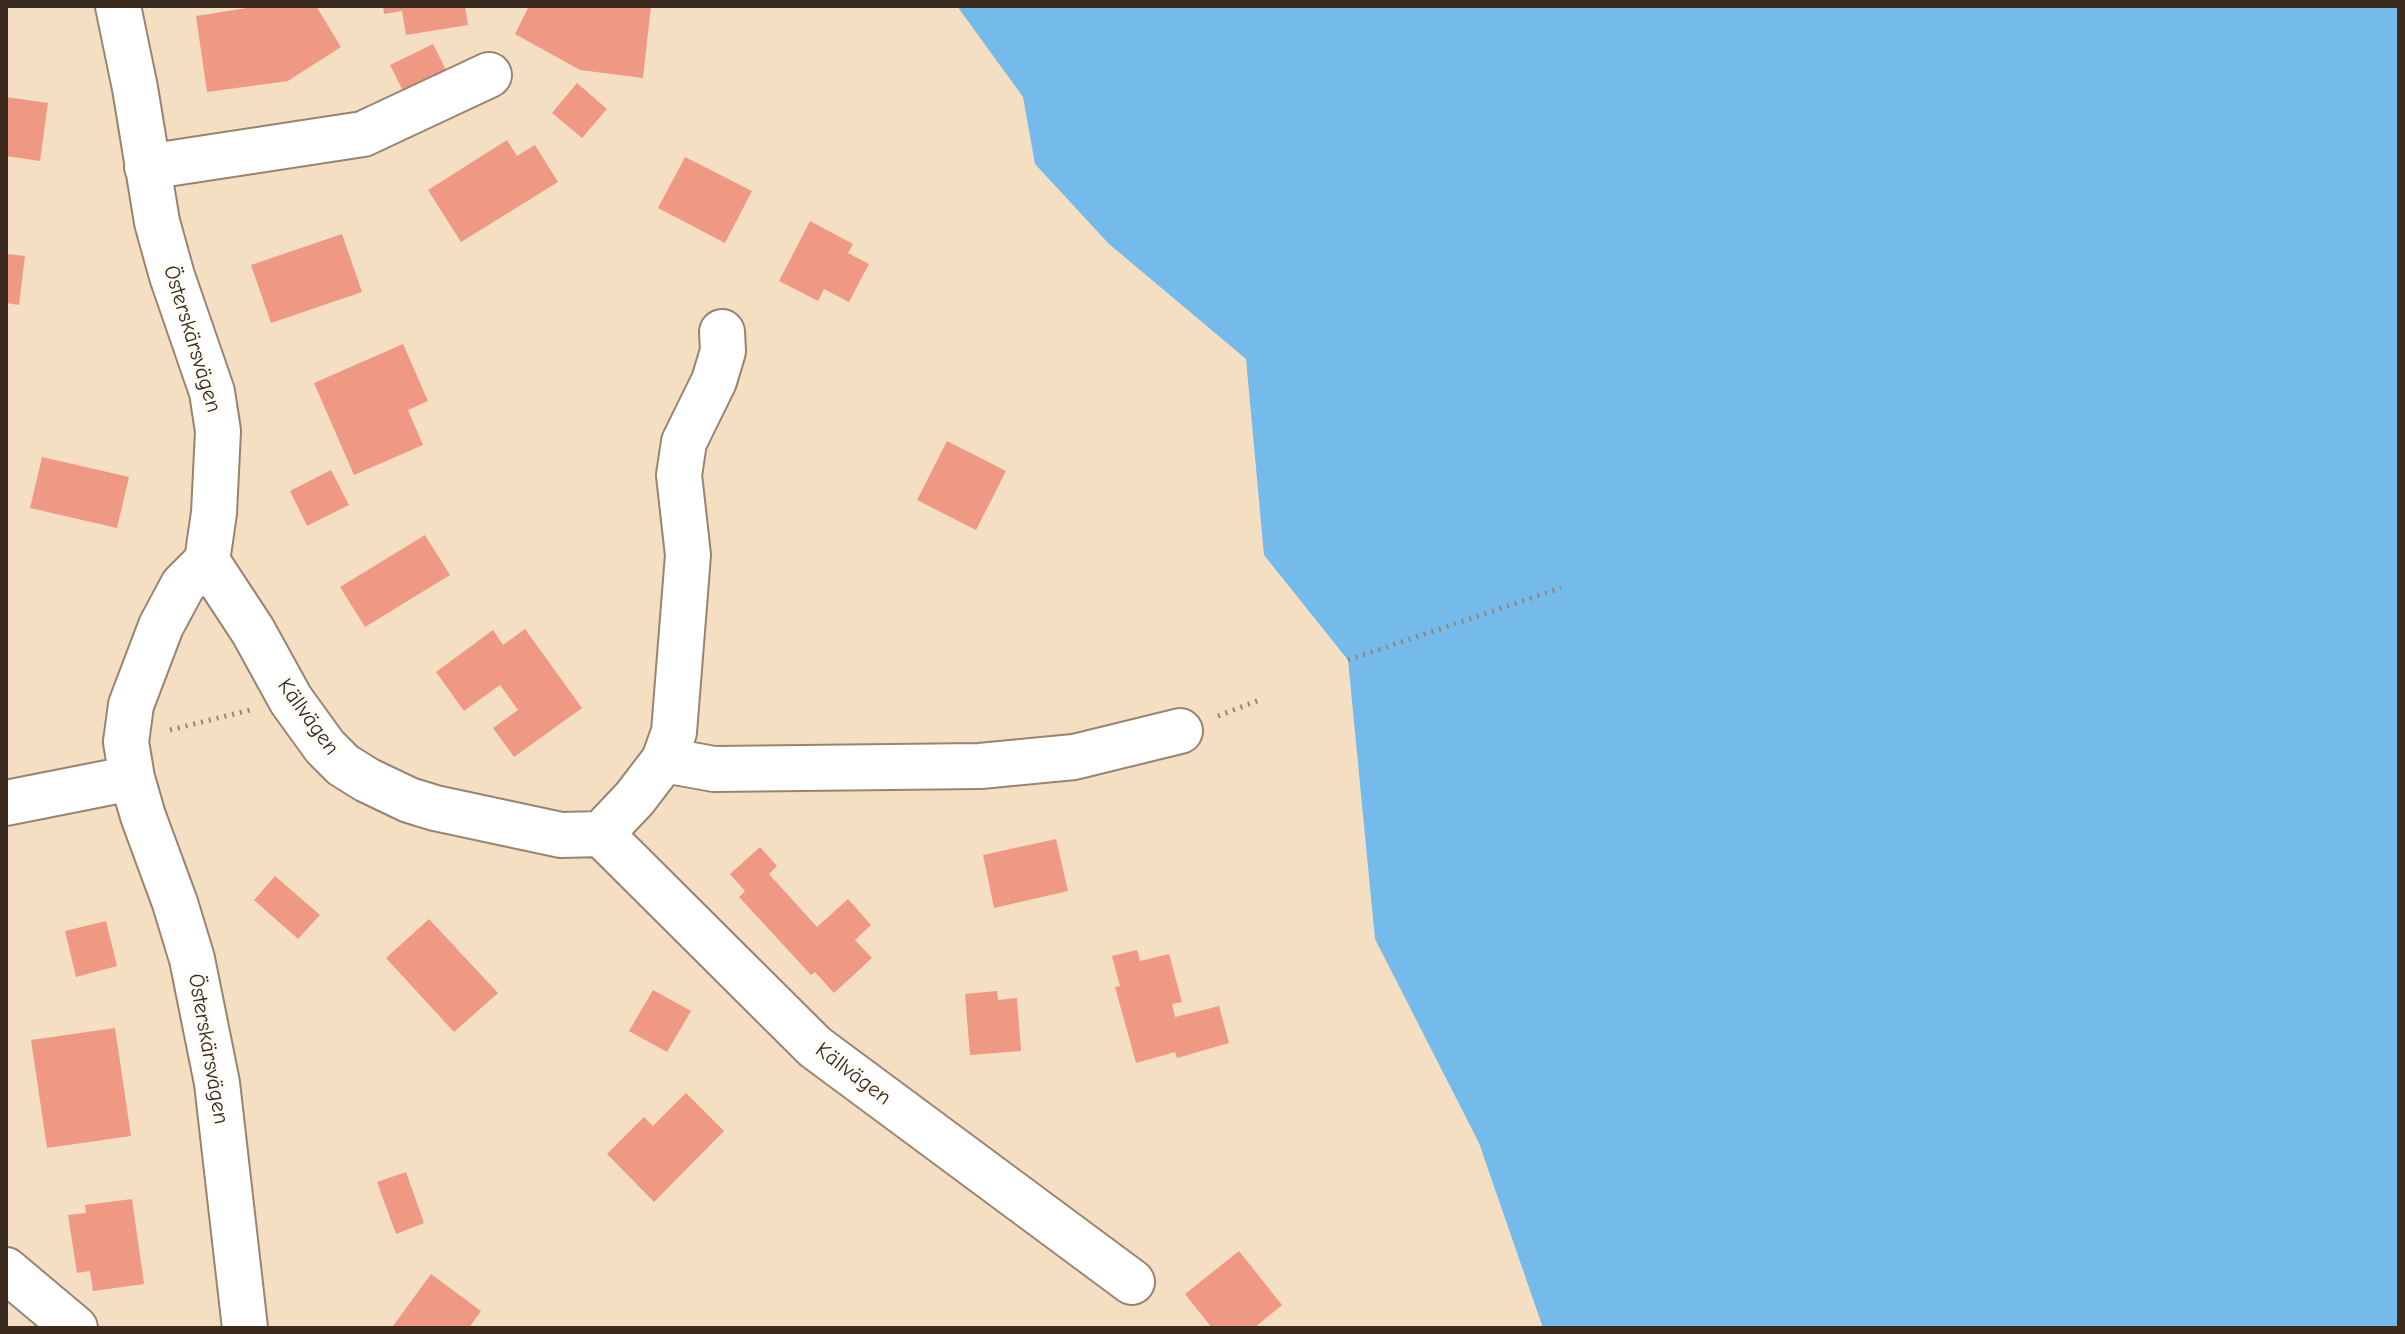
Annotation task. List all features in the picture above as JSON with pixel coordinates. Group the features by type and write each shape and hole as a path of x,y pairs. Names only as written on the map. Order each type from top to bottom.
{"street":[{"name":"Österskärsvägen","path":"118,6 157,222 212,392 218,431 207,561 183,585 161,626 131,705 129,760 192,959 217,1083 245,1328"},
{"path":"147,167 363,134 489,75"},
{"path":"601,834 635,798 664,760 674,732 688,555 679,475 684,442 714,381 723,351 722,332"},
{"name":"Källvägen","path":"207,561 253,631 291,700 325,747 343,765 409,800 480,819 561,835 601,834 815,1047 1132,1282"},
{"path":"664,760 714,769 980,766 1074,757 1180,731"},
{"path":"6,803 129,760"},
{"path":"6,1270 75,1328"}],"path":[{"path":"1348,660 1561,588"},
{"path":"129,760 291,700"}],"water":[{"path":"957,6 2399,6 2399,1328 1543,1328 1479,1143 1375,939 1348,660 1264,555 1246,359 1109,244 1035,164 1023,97"}],"building":[{"path":"260,6 316,6 341,47 288,81 207,92 196,16"},
{"path":"383,6 465,6 468,25 406,35 402,11 384,14"},
{"path":"529,6 651,6 643,78 580,70 515,34"},
{"path":"433,44 450,78 407,99 390,65"},
{"path":"577,83 607,109 582,138 552,113"},
{"path":"6,97 48,103 40,161 6,156"},
{"path":"507,140 517,156 535,145 558,182 461,242 428,190"},
{"path":"685,157 752,191 725,243 658,208"},
{"path":"810,221 853,244 848,253 869,264 849,302 824,289 818,301 779,281"},
{"path":"342,234 362,292 271,323 251,265"},
{"path":"6,254 25,256 19,305 6,303"},
{"path":"403,344 428,401 408,410 423,445 354,475 314,383"},
{"path":"947,441 1006,471 976,530 917,500"},
{"path":"42,457 129,477 117,528 30,508"},
{"path":"331,470 349,505 307,526 290,491"},
{"path":"425,535 450,575 365,627 340,587"},
{"path":"525,629 582,708 514,757 493,728 518,710 500,685 464,711 436,672 493,630 503,645"},
{"path":"1056,839 1068,891 994,908 983,855"},
{"path":"760,847 777,866 769,874 817,927 848,899 871,925 855,940 872,958 834,993 815,972 811,975 739,897 745,891 730,874"},
{"path":"275,876 320,915 298,939 254,900"},
{"path":"429,919 498,993 454,1032 386,958"},
{"path":"106,921 117,966 76,977 65,931"},
{"path":"1137,950 1140,961 1169,954 1182,1002 1172,1004 1175,1017 1219,1006 1229,1043 1177,1058 1175,1052 1136,1063 1115,987 1120,986 1112,956"},
{"path":"653,990 691,1011 667,1052 629,1031"},
{"path":"997,991 998,1000 1017,998 1021,1051 970,1055 965,994"},
{"path":"115,1028 131,1136 47,1148 31,1040"},
{"path":"686,1093 724,1131 654,1202 607,1154 644,1117 653,1126"},
{"path":"406,1172 424,1223 396,1234 377,1182"},
{"path":"132,1199 144,1284 93,1291 90,1271 77,1273 68,1215 86,1213 85,1205"},
{"path":"1239,1251 1282,1305 1254,1328 1212,1328 1185,1294"},
{"path":"431,1274 481,1311 469,1328 393,1326"}]}
